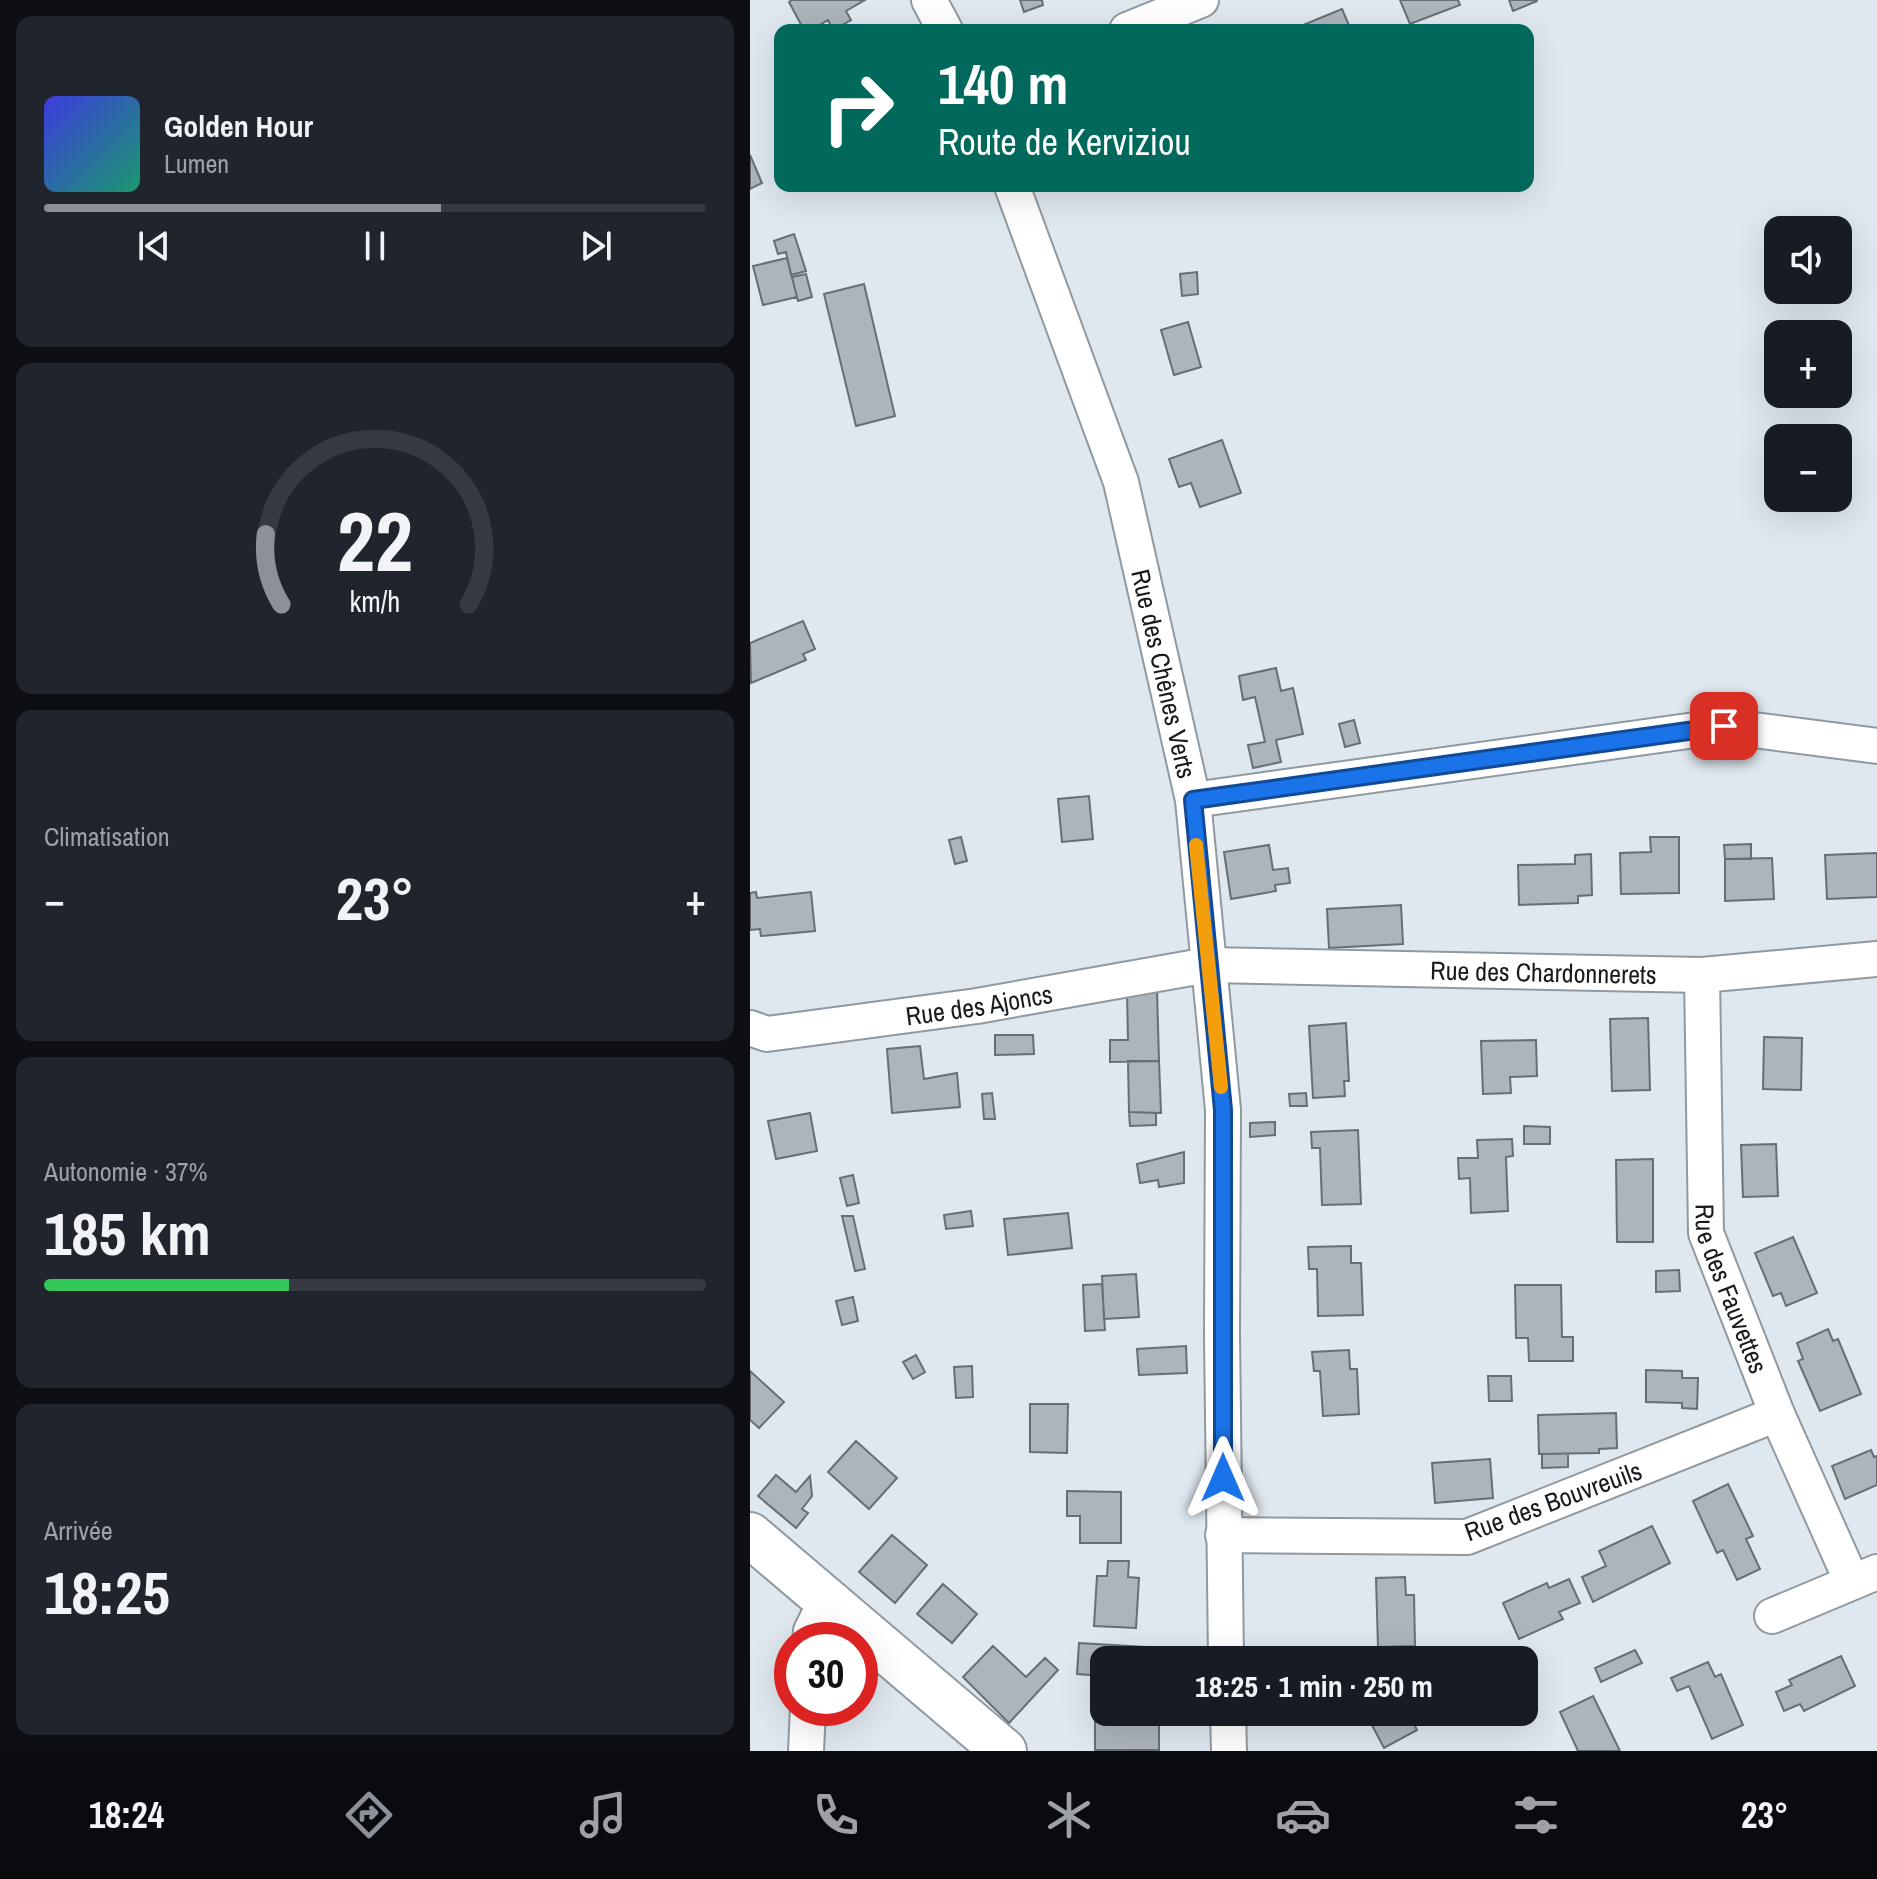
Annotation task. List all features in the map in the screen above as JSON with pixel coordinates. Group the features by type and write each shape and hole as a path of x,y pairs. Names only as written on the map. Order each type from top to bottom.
{"main road":[{"path":"750,1535 818,1621 1004,1751"}],"street":[{"path":"929,0 942,24"},
{"path":"1142,24 1201,0"},
{"name":"Rue des Chênes Verts","path":"1014,192 1121,482 1193,800 1223,1110 1226,1646"},
{"path":"1193,800 1724,726 1877,746"},
{"name":"Rue des Chardonnerets","path":"1208,965 1702,975 1877,959"},
{"name":"Rue des Ajoncs","path":"750,1028 767,1034 977,1006 1208,965"},
{"name":"Rue des Fauvettes","path":"1702,975 1706,1233 1777,1414 1864,1577"},
{"name":"Rue des Bouvreuils","path":"1223,1535 1467,1537 1777,1414"},
{"path":"1772,1616 1864,1577"},
{"path":"806,1751 807,1726"},
{"path":"1228,1726 1229,1751"}],"building":[{"path":"865,0 846,11 851,20 844,24 830,24 828,20 822,24 801,24 789,2"},
{"path":"1020,0 1042,0 1043,5 1024,12"},
{"path":"1400,0 1458,0 1460,5 1410,24"},
{"path":"1509,0 1537,0 1537,1 1513,11"},
{"path":"1342,9 1348,24 1306,24"},
{"path":"750,155 762,183 750,189"},
{"path":"794,234 806,271 791,275 786,252 778,254 774,241"},
{"path":"787,258 797,297 763,305 753,266"},
{"path":"1197,272 1198,294 1182,296 1180,274"},
{"path":"806,274 812,297 798,301 792,277"},
{"path":"864,284 895,416 856,426 824,294"},
{"path":"1188,322 1201,367 1174,375 1161,330"},
{"path":"1222,440 1241,493 1200,507 1191,483 1179,487 1169,459"},
{"path":"803,621 815,649 803,654 806,660 751,683 750,643"},
{"path":"1276,668 1281,691 1293,688 1303,734 1276,740 1281,762 1253,768 1248,745 1265,742 1255,697 1243,700 1239,676"},
{"path":"1354,720 1360,743 1345,747 1339,724"},
{"path":"1089,796 1093,839 1062,842 1058,799"},
{"path":"961,837 967,861 955,864 949,840"},
{"path":"1650,837 1679,837 1679,893 1621,894 1620,853 1651,852"},
{"path":"1751,844 1751,859 1725,859 1724,845"},
{"path":"1269,845 1273,870 1288,868 1290,883 1275,885 1276,891 1231,899 1224,852"},
{"path":"1877,853 1877,897 1827,899 1825,855"},
{"path":"1591,854 1592,895 1578,896 1578,903 1519,905 1518,865 1575,864 1575,855"},
{"path":"1772,858 1774,899 1725,901 1725,859"},
{"path":"756,892 757,898 811,892 815,931 761,936 760,929 750,930 750,893"},
{"path":"1401,905 1403,944 1329,948 1327,909"},
{"path":"1157,990 1159,1061 1110,1062 1110,1040 1128,1040 1127,993"},
{"path":"1648,1018 1650,1090 1612,1091 1610,1019"},
{"path":"1346,1023 1349,1081 1344,1081 1345,1096 1313,1098 1309,1026"},
{"path":"995,1035 1033,1035 1034,1054 995,1055"},
{"path":"1764,1037 1802,1038 1801,1090 1763,1089"},
{"path":"1536,1040 1537,1076 1510,1077 1511,1093 1483,1094 1481,1041"},
{"path":"920,1046 924,1079 957,1073 960,1107 892,1113 887,1049"},
{"path":"1128,1061 1159,1061 1161,1113 1129,1112"},
{"path":"992,1093 995,1119 984,1119 982,1094"},
{"path":"1306,1093 1307,1106 1290,1106 1289,1094"},
{"path":"1129,1112 1156,1113 1156,1125 1130,1126"},
{"path":"810,1113 817,1151 776,1159 768,1121"},
{"path":"1275,1122 1275,1135 1250,1137 1250,1123"},
{"path":"1524,1126 1550,1127 1550,1144 1524,1144"},
{"path":"1358,1130 1361,1204 1322,1205 1320,1148 1312,1148 1311,1132"},
{"path":"1512,1139 1513,1156 1506,1157 1508,1211 1471,1213 1470,1178 1459,1179 1458,1158 1478,1158 1477,1140"},
{"path":"1776,1144 1778,1196 1743,1197 1741,1145"},
{"path":"1184,1152 1184,1183 1159,1187 1158,1180 1140,1183 1137,1164"},
{"path":"1653,1159 1653,1242 1617,1242 1616,1160"},
{"path":"853,1175 859,1203 847,1206 840,1178"},
{"path":"971,1211 973,1226 946,1229 944,1215"},
{"path":"1068,1213 1072,1248 1008,1255 1004,1219"},
{"path":"842,1216 853,1216 865,1269 855,1271"},
{"path":"1793,1237 1817,1293 1786,1306 1781,1293 1773,1296 1755,1253"},
{"path":"1351,1246 1351,1263 1361,1263 1363,1315 1318,1316 1317,1269 1309,1269 1308,1247"},
{"path":"1679,1270 1680,1291 1656,1292 1656,1271"},
{"path":"1136,1274 1139,1317 1104,1319 1102,1276"},
{"path":"1102,1284 1105,1330 1085,1331 1083,1285"},
{"path":"1515,1285 1561,1285 1562,1337 1573,1337 1573,1361 1529,1361 1528,1338 1516,1338"},
{"path":"853,1297 858,1321 842,1325 836,1301"},
{"path":"1828,1329 1833,1341 1838,1339 1861,1394 1820,1411 1798,1361 1803,1359 1797,1343"},
{"path":"1186,1346 1187,1373 1139,1375 1137,1349"},
{"path":"1349,1350 1350,1369 1357,1369 1359,1414 1323,1416 1320,1371 1314,1371 1312,1352"},
{"path":"916,1355 925,1372 913,1379 903,1362"},
{"path":"972,1366 973,1397 956,1398 954,1367"},
{"path":"1646,1370 1682,1371 1682,1378 1698,1378 1697,1409 1682,1408 1682,1403 1646,1402"},
{"path":"750,1371 784,1402 759,1428 750,1420"},
{"path":"1488,1376 1511,1376 1512,1401 1489,1401"},
{"path":"1030,1404 1068,1404 1067,1453 1030,1452"},
{"path":"1616,1413 1617,1448 1599,1449 1599,1453 1539,1454 1538,1415"},
{"path":"856,1441 897,1478 869,1509 828,1472"},
{"path":"1871,1450 1874,1457 1877,1456 1877,1485 1845,1499 1832,1466"},
{"path":"1542,1454 1568,1454 1568,1467 1542,1468"},
{"path":"1490,1459 1493,1498 1435,1503 1432,1463"},
{"path":"776,1475 796,1492 810,1476 812,1496 802,1509 808,1513 796,1528 758,1496"},
{"path":"1728,1484 1753,1536 1746,1539 1760,1569 1737,1580 1723,1550 1717,1553 1693,1501"},
{"path":"1067,1491 1121,1492 1121,1543 1080,1543 1080,1516 1067,1516"},
{"path":"1652,1526 1670,1563 1593,1602 1582,1577 1606,1566 1599,1551"},
{"path":"892,1535 927,1565 895,1603 859,1572"},
{"path":"1108,1561 1129,1561 1128,1577 1139,1578 1136,1628 1094,1626 1097,1576 1107,1576"},
{"path":"1405,1577 1406,1595 1414,1595 1415,1646 1378,1646 1376,1578"},
{"path":"1569,1579 1580,1603 1559,1612 1563,1619 1519,1639 1503,1603 1547,1583 1549,1588"},
{"path":"943,1584 977,1614 952,1643 917,1614"},
{"path":"1079,1643 1129,1646 1090,1646 1090,1675 1077,1674"},
{"path":"993,1646 1026,1677 1045,1658 1058,1670 1009,1723 963,1677"},
{"path":"1635,1650 1642,1663 1601,1682 1595,1668"},
{"path":"1841,1656 1855,1686 1804,1711 1800,1704 1784,1711 1776,1692 1792,1685 1789,1680"},
{"path":"1708,1662 1715,1677 1721,1674 1743,1725 1712,1739 1689,1686 1677,1691 1671,1678"},
{"path":"1593,1696 1620,1751 1578,1751 1560,1712"},
{"path":"1095,1726 1159,1726 1159,1750 1095,1750"},
{"path":"1372,1726 1415,1726 1417,1730 1384,1748"}],"slow traffic":[{"path":"1196,845 1221,1087"}],"route":[{"path":"1223,1478 1223,1110 1193,800 1724,726"}]}
